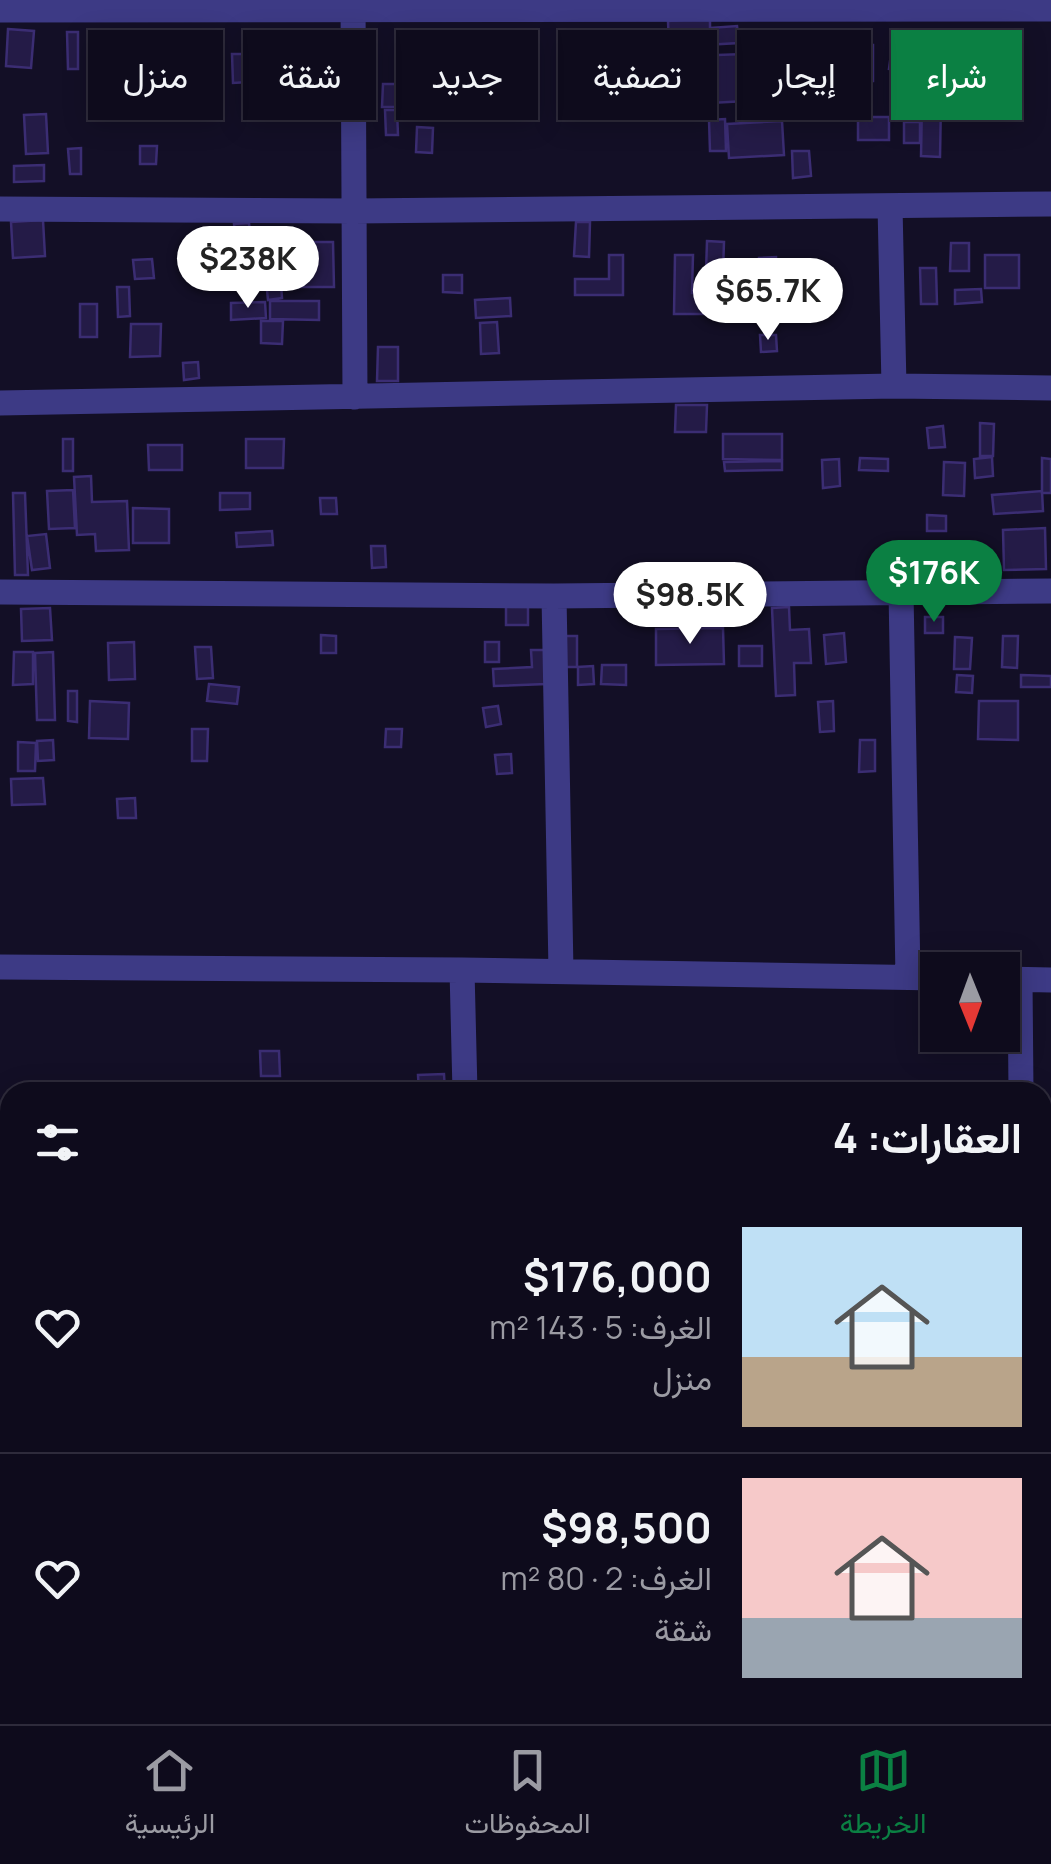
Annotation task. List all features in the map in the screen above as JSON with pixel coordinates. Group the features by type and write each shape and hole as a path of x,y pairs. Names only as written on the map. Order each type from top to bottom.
{"street":[{"path":"0,10 903,4 1051,9"},
{"path":"354,5 355,398"},
{"path":"0,209 354,211 1051,204"},
{"path":"890,206 894,386"},
{"path":"0,403 894,386 1051,388"},
{"path":"0,592 554,596 1051,591"},
{"path":"901,592 908,977"},
{"path":"554,596 561,971"},
{"path":"0,967 920,977"},
{"path":"462,970 465,1082"},
{"path":"1020,979 1051,980"},
{"path":"1017,1052 1019,1082"}],"building":[{"path":"710,18 710,28 737,26 737,43 717,44 717,30 668,30 668,21"},
{"path":"8,29 34,31 31,68 6,66"},
{"path":"67,32 78,32 78,69 68,69"},
{"path":"871,45 873,45 871,81"},
{"path":"232,54 243,54 243,82 233,83"},
{"path":"737,54 737,102 717,103 717,55"},
{"path":"383,84 396,84 396,107 382,107"},
{"path":"385,110 396,110 398,135 386,135"},
{"path":"46,114 48,153 26,154 24,115"},
{"path":"889,117 889,140 858,140 858,120"},
{"path":"725,119 726,151 710,151 709,120"},
{"path":"922,120 941,120 940,157 921,156"},
{"path":"782,121 784,155 729,158 727,124"},
{"path":"904,122 920,122 920,143 904,143"},
{"path":"417,127 433,128 432,153 416,152"},
{"path":"140,146 157,146 156,164 140,164"},
{"path":"81,148 81,174 70,174 68,149"},
{"path":"792,151 809,151 811,176 793,178"},
{"path":"44,165 44,181 14,182 14,166"},
{"path":"43,220 45,256 13,258 11,222"},
{"path":"576,222 590,222 589,257 574,256"},
{"path":"249,223 251,240 236,242 234,224"},
{"path":"707,241 724,242 723,272 706,272"},
{"path":"283,242 333,242 334,287 283,287"},
{"path":"951,243 969,243 969,271 950,271"},
{"path":"235,253 254,254 253,278 234,277"},
{"path":"609,255 623,255 623,295 575,295 575,279 609,279"},
{"path":"675,255 693,255 692,293 725,293 725,314 674,314"},
{"path":"985,255 1019,255 1019,288 985,288"},
{"path":"776,257 776,276 759,275 759,258"},
{"path":"152,259 154,278 135,279 133,260"},
{"path":"920,268 936,268 937,304 921,304"},
{"path":"280,269 282,298 268,300 265,270"},
{"path":"443,275 462,275 462,293 443,292"},
{"path":"117,287 129,287 130,316 118,317"},
{"path":"981,289 982,302 955,304 955,290"},
{"path":"741,295 777,295 776,309 741,309"},
{"path":"510,298 511,316 476,318 475,300"},
{"path":"270,301 319,301 319,320 270,319"},
{"path":"265,302 266,318 231,320 231,303"},
{"path":"80,304 97,304 97,337 80,337"},
{"path":"261,321 283,321 282,344 261,343"},
{"path":"497,322 499,353 481,354 480,323"},
{"path":"131,324 161,324 160,356 130,357"},
{"path":"760,335 776,335 777,351 761,352"},
{"path":"378,347 398,347 398,381 377,381"},
{"path":"198,362 199,378 184,380 183,363"},
{"path":"676,405 707,405 706,432 675,432"},
{"path":"980,423 994,424 993,456 980,456"},
{"path":"943,426 945,447 929,448 927,428"},
{"path":"723,434 782,434 782,460 723,459"},
{"path":"63,439 73,439 73,471 63,471"},
{"path":"246,439 284,439 283,468 246,468"},
{"path":"148,445 182,445 182,470 149,470"},
{"path":"992,457 993,476 975,478 974,459"},
{"path":"860,458 888,459 888,471 859,470"},
{"path":"1042,458 1051,459 1051,493 1042,493"},
{"path":"839,459 840,486 823,488 822,460"},
{"path":"782,461 782,470 725,471 724,462"},
{"path":"944,462 965,463 964,496 943,495"},
{"path":"91,476 92,502 127,501 129,550 96,551 95,534 77,535 74,477"},
{"path":"73,490 75,528 49,529 47,491"},
{"path":"1042,491 1043,511 994,514 992,495"},
{"path":"13,493 25,493 28,575 15,575"},
{"path":"220,493 250,493 250,509 220,510"},
{"path":"320,498 336,498 337,514 321,514"},
{"path":"133,508 169,509 169,543 133,543"},
{"path":"927,515 946,516 946,531 927,531"},
{"path":"1045,528 1046,569 1004,570 1003,530"},
{"path":"272,531 273,545 237,547 236,533"},
{"path":"46,534 50,568 32,570 27,536"},
{"path":"371,546 385,546 386,567 372,568"},
{"path":"506,597 528,597 528,625 506,625"},
{"path":"789,607 790,630 809,629 811,663 794,663 795,695 776,696 772,608"},
{"path":"50,608 52,640 22,641 21,609"},
{"path":"925,617 943,617 943,633 925,633"},
{"path":"723,628 724,664 656,665 656,629"},
{"path":"844,633 846,662 826,664 824,635"},
{"path":"321,635 336,636 336,653 321,653"},
{"path":"558,636 577,636 577,667 558,667"},
{"path":"1003,636 1018,636 1017,668 1002,667"},
{"path":"955,637 972,638 970,669 954,669"},
{"path":"134,642 135,679 109,680 108,643"},
{"path":"485,642 499,642 499,662 485,662"},
{"path":"739,646 762,646 762,666 739,666"},
{"path":"195,647 211,647 213,678 197,679"},
{"path":"531,650 545,650 546,684 494,686 493,669 532,667"},
{"path":"14,652 33,652 33,684 13,685"},
{"path":"53,652 55,720 37,720 35,653"},
{"path":"602,665 626,665 626,685 601,684"},
{"path":"593,666 594,684 578,685 578,667"},
{"path":"957,675 973,676 972,693 956,692"},
{"path":"1021,675 1051,676 1051,687 1021,687"},
{"path":"209,684 239,687 237,704 207,701"},
{"path":"68,691 77,691 77,722 68,721"},
{"path":"90,701 129,703 128,739 89,738"},
{"path":"833,701 834,731 820,732 818,702"},
{"path":"979,701 1018,701 1018,740 978,739"},
{"path":"498,706 501,724 486,727 483,708"},
{"path":"192,729 208,729 207,761 192,761"},
{"path":"386,729 402,729 401,747 385,747"},
{"path":"53,740 54,760 38,761 37,741"},
{"path":"860,740 875,740 875,771 859,772"},
{"path":"18,742 36,743 35,771 18,771"},
{"path":"511,754 512,773 497,774 495,755"},
{"path":"43,778 45,804 12,805 11,779"},
{"path":"135,798 136,818 118,818 117,799"},
{"path":"260,1051 279,1051 280,1076 261,1076"},
{"path":"444,1074 444,1082 418,1082 418,1075"}]}
